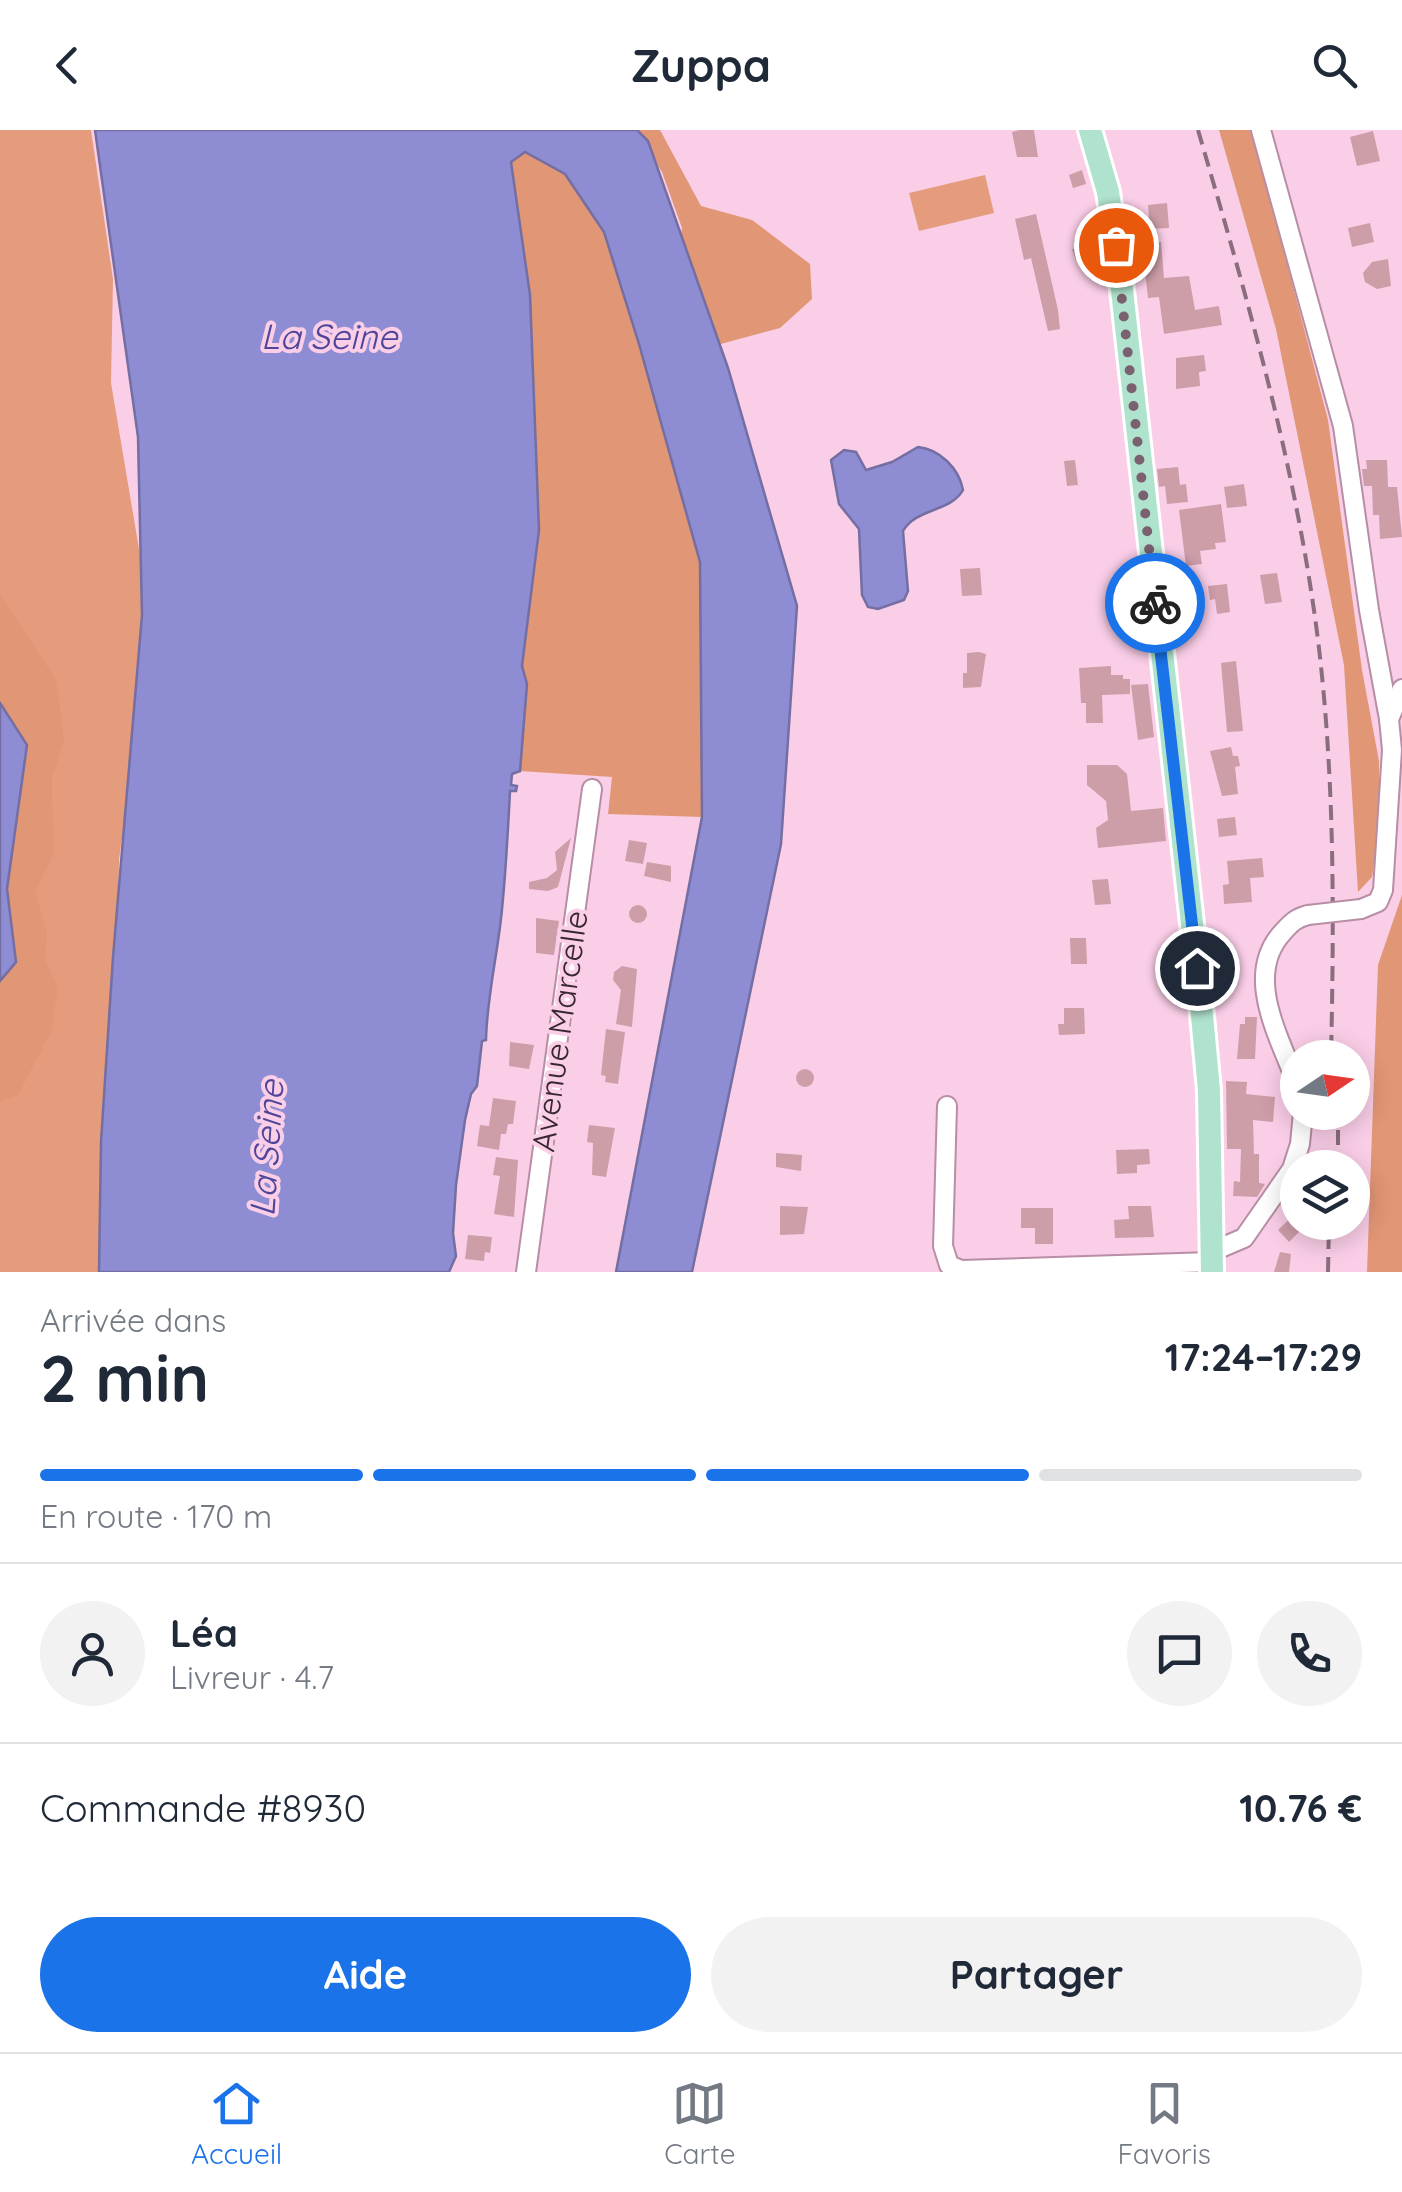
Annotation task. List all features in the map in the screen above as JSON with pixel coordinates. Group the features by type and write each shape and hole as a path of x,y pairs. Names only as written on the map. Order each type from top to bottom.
{"main road":[{"path":"1090,130 1108,192 1120,272 1201,1005 1208,1090 1211,1262"}],"street":[{"path":"1261,130 1343,426 1392,750 1383,890 1378,902 1360,910 1296,919 1268,953 1264,972 1266,997 1281,1040"},
{"path":"1390,718 1402,690"},
{"name":"Avenue Marcelle","path":"526,1272 592,789"},
{"path":"947,1106 943,1246 948,1265 961,1270 1211,1262 1244,1238 1292,1169 1301,1130"}],"shaded area":[{"path":"0,130 91,130 113,279 111,383 151,620 119,860 114,1111 103,1272 0,1272"},
{"path":"634,130 660,130 701,206 752,220 810,264 812,299 780,328 706,348 679,248 682,228 662,172"},
{"path":"1219,130 1252,130 1328,420 1362,670 1379,761 1379,834 1372,877 1358,892 1344,665 1276,329"},
{"path":"525,152 565,174 604,232 700,562 702,817 608,814 612,777 520,771 527,685 522,666 539,530 530,295 511,161"},
{"path":"985,175 994,213 919,231 909,193"},
{"path":"0,594 56,680 64,741 52,779 53,855 35,892 47,933 45,960 58,988 51,1031 18,1095 0,1102 0,981 16,962 7,889 27,745 0,703"},
{"path":"1402,895 1402,1272 1367,1272 1378,965"}],"water":[{"name":"La Seine","path":"95,130 637,130 648,141 728,368 797,606 781,844 692,1272 616,1272 702,817 700,562 604,232 565,174 525,152 511,162 530,295 539,530 522,666 527,684 520,771 512,774 511,785 517,786 516,791 510,791 502,909 486,1040 482,1041 477,1086 465,1120 456,1185 456,1256 449,1272 99,1272 101,1142 113,957 142,615 138,437"},
{"path":"918,447 947,461 963,490 950,502 916,518 903,531 908,591 904,600 878,609 868,607 862,595 859,529 839,504 831,460 844,450 856,452 866,470 892,462"},
{"path":"0,703 27,745 7,889 16,962 0,981"}],"building":[{"path":"1034,130 1038,157 1017,157 1012,132"},
{"path":"1373,131 1380,161 1357,166 1350,137"},
{"path":"1082,170 1086,184 1073,188 1069,175"},
{"path":"1167,203 1169,228 1150,229 1148,205"},
{"path":"1036,214 1060,329 1048,331 1031,258 1024,260 1015,219"},
{"path":"1370,223 1374,242 1352,247 1348,228"},
{"path":"1093,241 1100,241 1103,277 1092,277 1093,259 1076,260 1072,249 1093,247"},
{"path":"1161,242 1164,278 1189,276 1195,310 1219,306 1222,325 1164,334 1159,297 1148,298 1142,244"},
{"path":"1388,259 1391,286 1377,289 1365,282 1363,273 1372,262"},
{"path":"1204,355 1206,371 1199,372 1200,386 1176,389 1176,358"},
{"path":"1075,460 1078,485 1067,486 1064,461"},
{"path":"1366,460 1387,460 1388,487 1397,487 1402,537 1380,539 1379,515 1373,515 1372,486 1364,486 1362,469 1367,469"},
{"path":"1178,467 1180,485 1186,484 1188,502 1167,504 1165,486 1159,487 1157,469"},
{"path":"1244,484 1247,506 1227,508 1224,487"},
{"path":"1221,504 1226,542 1215,543 1216,549 1200,551 1202,564 1186,566 1179,510"},
{"path":"980,568 982,595 962,596 960,569"},
{"path":"1135,571 1138,598 1121,599 1119,573"},
{"path":"1277,573 1282,602 1265,604 1260,575"},
{"path":"1227,584 1230,612 1217,614 1208,586"},
{"path":"967,653 986,654 981,687 963,688"},
{"path":"1236,661 1243,731 1227,732 1221,663"},
{"path":"1111,666 1111,675 1130,679 1130,694 1102,695 1103,723 1086,723 1079,668"},
{"path":"1148,684 1154,737 1138,740 1131,685"},
{"path":"1231,747 1240,766 1235,767 1238,794 1222,796 1210,751"},
{"path":"1087,765 1117,765 1127,774 1131,811 1163,808 1166,841 1098,848 1096,828 1108,820 1106,801 1087,785"},
{"path":"1235,817 1237,835 1219,837 1217,819"},
{"path":"571,838 558,887 548,891 529,889 529,882 547,878 557,870 555,852"},
{"path":"629,840 647,843 643,864 625,861"},
{"path":"1262,858 1264,877 1250,878 1252,902 1224,904 1223,885 1229,884 1227,861"},
{"path":"647,862 671,866 671,882 644,876"},
{"path":"1108,879 1111,904 1095,905 1092,880"},
{"path":"638,905 647,914 638,923 629,914"},
{"path":"536,918 559,921 554,955 536,953"},
{"path":"1070,938 1086,938 1087,964 1071,964"},
{"path":"622,966 637,969 632,1027 616,1024 621,990 613,980 614,972"},
{"path":"1064,1008 1084,1008 1085,1034 1059,1035"},
{"path":"1245,1017 1257,1017 1255,1059 1237,1059 1240,1024 1245,1024"},
{"path":"606,1029 625,1032 618,1084 605,1082 606,1076 601,1075"},
{"path":"510,1042 534,1045 529,1069 509,1066"},
{"path":"805,1069 812,1071 812,1085 805,1087 798,1085 796,1078 798,1071"},
{"path":"1226,1081 1247,1082 1246,1094 1275,1097 1273,1122 1253,1120 1259,1183 1265,1184 1257,1197 1233,1196 1234,1181 1240,1182 1241,1149 1227,1149"},
{"path":"493,1098 516,1101 513,1124 508,1124 506,1134 501,1134 499,1150 477,1146 480,1125 489,1126"},
{"path":"589,1125 615,1128 606,1177 592,1175 593,1143 587,1142"},
{"path":"1149,1149 1150,1164 1137,1165 1137,1173 1117,1174 1116,1150"},
{"path":"776,1153 802,1155 801,1171 776,1167"},
{"path":"496,1157 518,1160 514,1217 494,1214 500,1176 493,1175"},
{"path":"780,1206 808,1207 804,1234 780,1235"},
{"path":"1128,1206 1151,1206 1154,1237 1115,1238 1114,1220 1129,1219"},
{"path":"1021,1208 1053,1208 1053,1244 1035,1244 1035,1228 1021,1228"},
{"path":"468,1235 492,1237 490,1253 485,1252 484,1261 465,1259"},
{"path":"1280,1252 1291,1254 1289,1272 1274,1272"}],"railway":[{"path":"1198,130 1252,319 1309,575 1328,744 1331,1040"},
{"path":"1338,1130 1338,1150"},
{"path":"1328,1272 1329,1240"}],"way so far":[{"path":"1116,245 1155,603"}],"route":[{"path":"1155,603 1197,968"}]}
